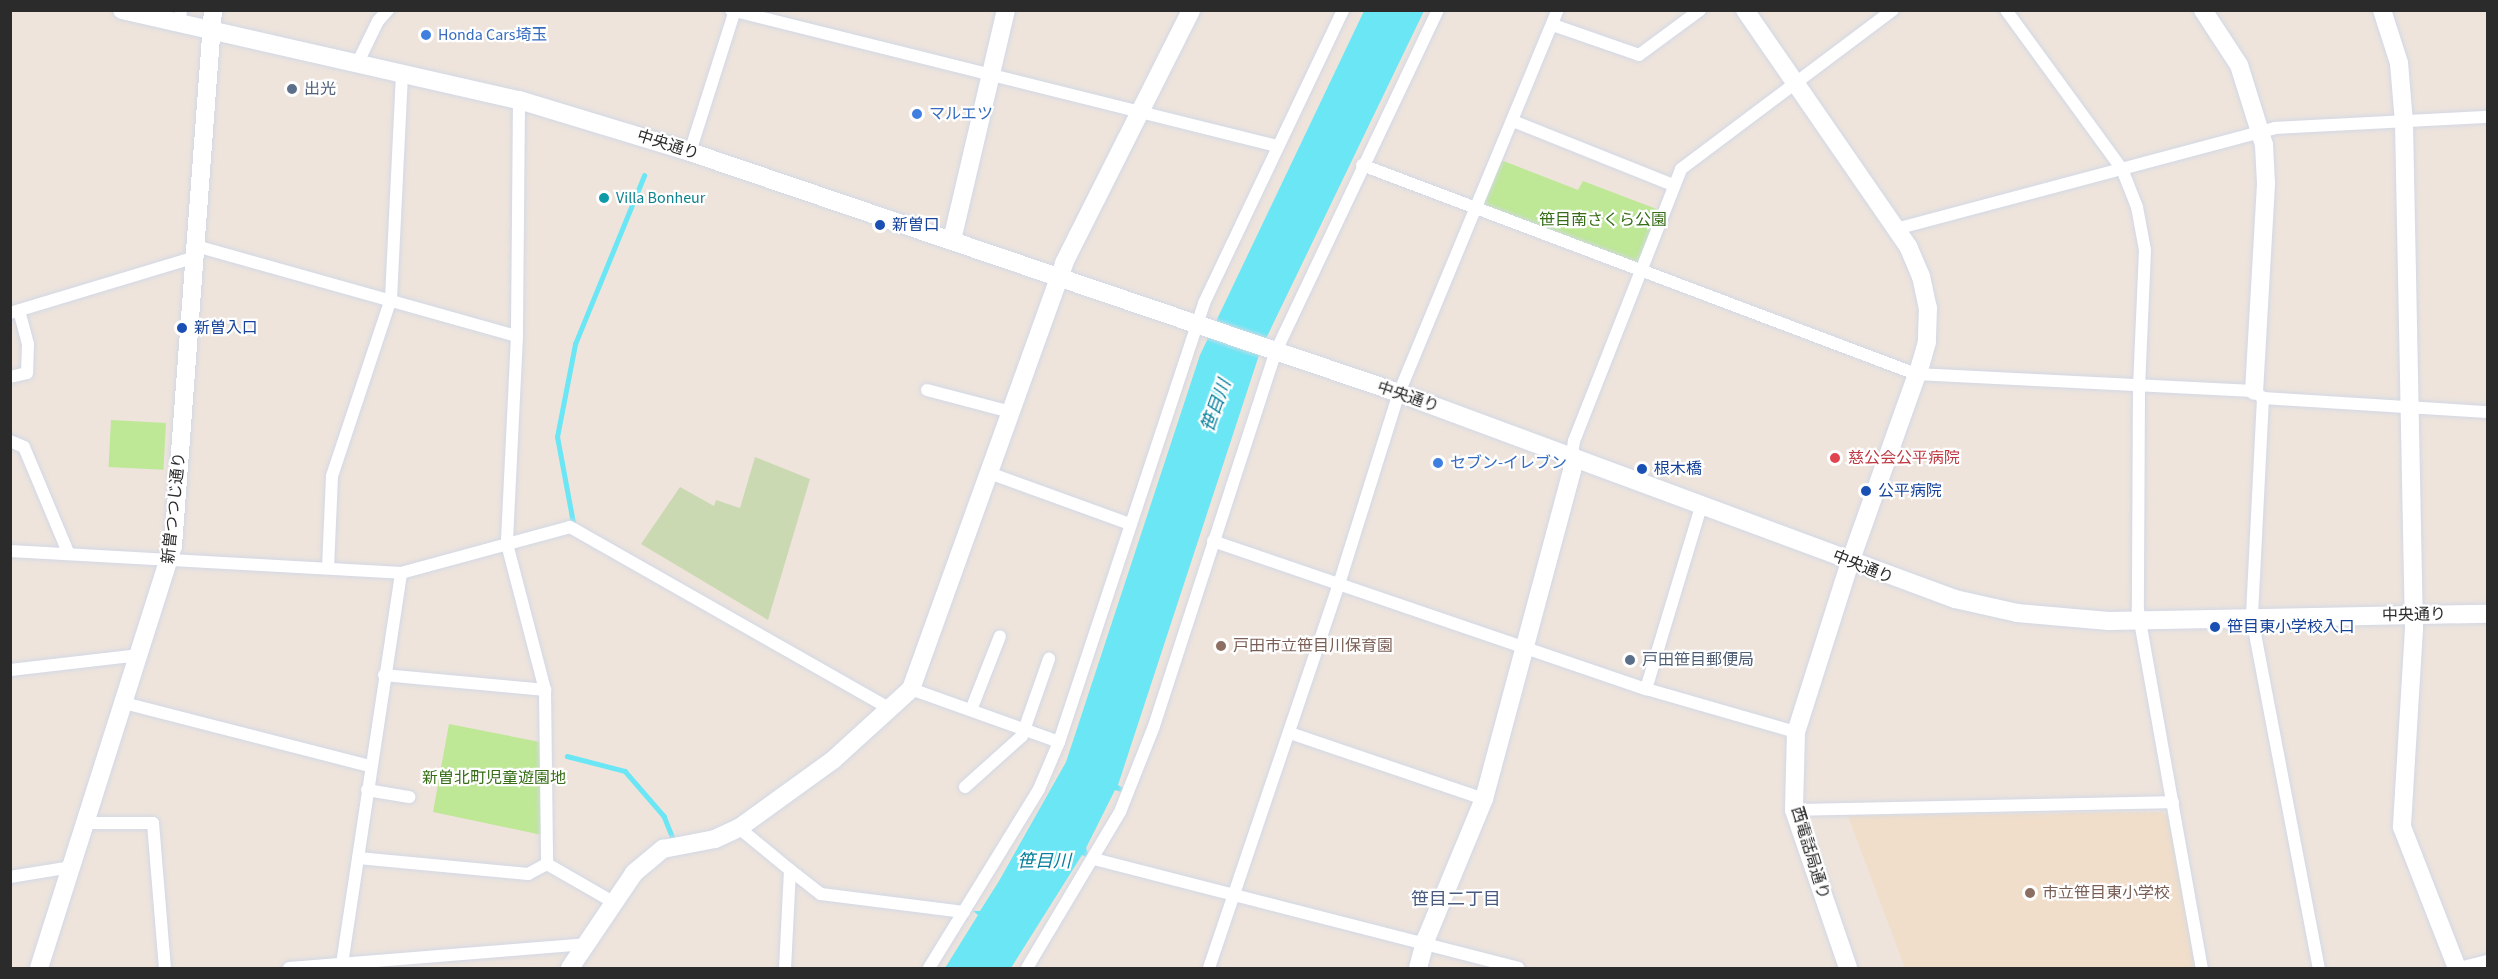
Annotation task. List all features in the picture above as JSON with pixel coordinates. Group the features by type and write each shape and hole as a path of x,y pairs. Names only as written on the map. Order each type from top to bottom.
{"street":[{"name":"中央通り","path":"122,10 180,17 211,30 519,100 690,152 1198,324"},
{"name":"新曽つつじ通り","path":"39,969 171,557 213,10"},
{"path":"358,62 378,21 388,10"},
{"path":"952,240 1006,10"},
{"path":"570,969 634,873 663,849 715,839 739,828 833,760 911,689 1059,276 1191,10"},
{"path":"929,969 1039,789 1059,742 1198,324 1277,146 1343,10"},
{"path":"1027,969 1120,812 1154,726 1273,350 1438,10"},
{"path":"1209,969 1340,584 1399,393 1558,10"},
{"path":"1553,25 1639,55 1700,10"},
{"name":"西電話局通り","path":"1745,10 1896,229 1915,261 1926,291 1927,342 1850,562 1796,732 1794,810 1848,969"},
{"path":"1418,969 1425,943 1484,799 1572,470 1574,441 1680,169 1893,10"},
{"path":"2006,10 2122,169 2137,207 2145,250 2139,386 2140,621 2202,969"},
{"path":"2203,10 2239,65 2261,132 2266,184 2252,618 2319,969"},
{"path":"2382,10 2399,63 2404,123 2414,616 2402,832 2458,969 2487,961"},
{"path":"690,152 732,11 1277,146"},
{"path":"328,568 332,476 390,299 402,73"},
{"path":"519,100 517,336 507,544 544,690 547,864"},
{"path":"1896,229 2275,128 2487,117"},
{"path":"1513,121 1673,185"},
{"path":"1362,165 1916,374 2139,386 2487,412"},
{"path":"10,377 27,373 28,344 15,311 195,251 390,299 517,336"},
{"path":"1198,324 1273,350"},
{"name":"中央通り","path":"1273,350 1572,455 1702,503 1926,591 1986,607 2068,618 2140,621 2487,614"},
{"path":"927,390 1011,412"},
{"path":"10,441 24,447 68,552"},
{"path":"989,473 1130,525"},
{"path":"1646,689 1702,503"},
{"path":"10,551 171,557 401,573 570,527 889,708"},
{"path":"1213,541 1646,689 1796,732"},
{"path":"342,964 370,766 401,573"},
{"path":"971,710 1000,636"},
{"path":"10,670 140,655"},
{"path":"965,787 1022,736 1049,659"},
{"path":"384,675 544,690"},
{"path":"911,689 1059,742"},
{"path":"124,704 370,766"},
{"path":"1290,733 1484,799"},
{"path":"367,790 409,797"},
{"path":"1794,810 2173,802"},
{"path":"86,823 153,823 165,969"},
{"path":"739,828 822,894 964,912"},
{"path":"358,858 528,873 547,864"},
{"path":"1094,859 1425,943 1518,969"},
{"path":"547,864 613,902"},
{"path":"10,878 72,867"},
{"path":"785,969 790,870"},
{"path":"289,969 586,944"}],"shaded area":[{"name":"市立笹目東小学校","path":"2162,812 2169,818 2196,968 1905,968 1848,816"}],"green space":[{"name":"笹目南さくら公園","path":"1501,160 1578,190 1583,181 1659,210 1638,265 1483,205"},
{"path":"111,420 166,423 163,470 109,467"},
{"path":"755,457 810,479 768,620 641,544 680,487 714,506 716,500 740,508"},
{"name":"新曽北町児童遊園地","path":"449,724 540,742 542,835 433,812"}],"water":[{"name":"笹目川","path":"1364,11 1424,11 1261,349 1118,785 1123,788 1121,792 1115,790 1086,848 1088,853 1086,857 1082,855 1011,968 945,968 978,915 973,911 980,911 999,881 1066,762 1200,355"}],"waterway":[{"path":"573,523 557,437 575,344 644,176"},
{"path":"567,756 625,771 664,816 674,841"}],"place":[{"name":"Honda Cars埼玉","path":"426,35"},
{"name":"出光","path":"292,89"},
{"name":"マルエツ","path":"917,114"},
{"name":"Villa Bonheur","path":"604,198"},
{"name":"新曽口","path":"880,225"},
{"name":"新曽入口","path":"182,328"},
{"name":"慈公会公平病院","path":"1835,458"},
{"name":"セブン-イレブン","path":"1438,463"},
{"name":"根木橋","path":"1642,469"},
{"name":"公平病院","path":"1866,491"},
{"name":"笹目東小学校入口","path":"2215,627"},
{"name":"戸田市立笹目川保育園","path":"1221,646"},
{"name":"戸田笹目郵便局","path":"1630,660"},
{"name":"市立笹目東小学校","path":"2030,893"}],"district":[{"name":"笹目二丁目","path":"1456,900"}]}
